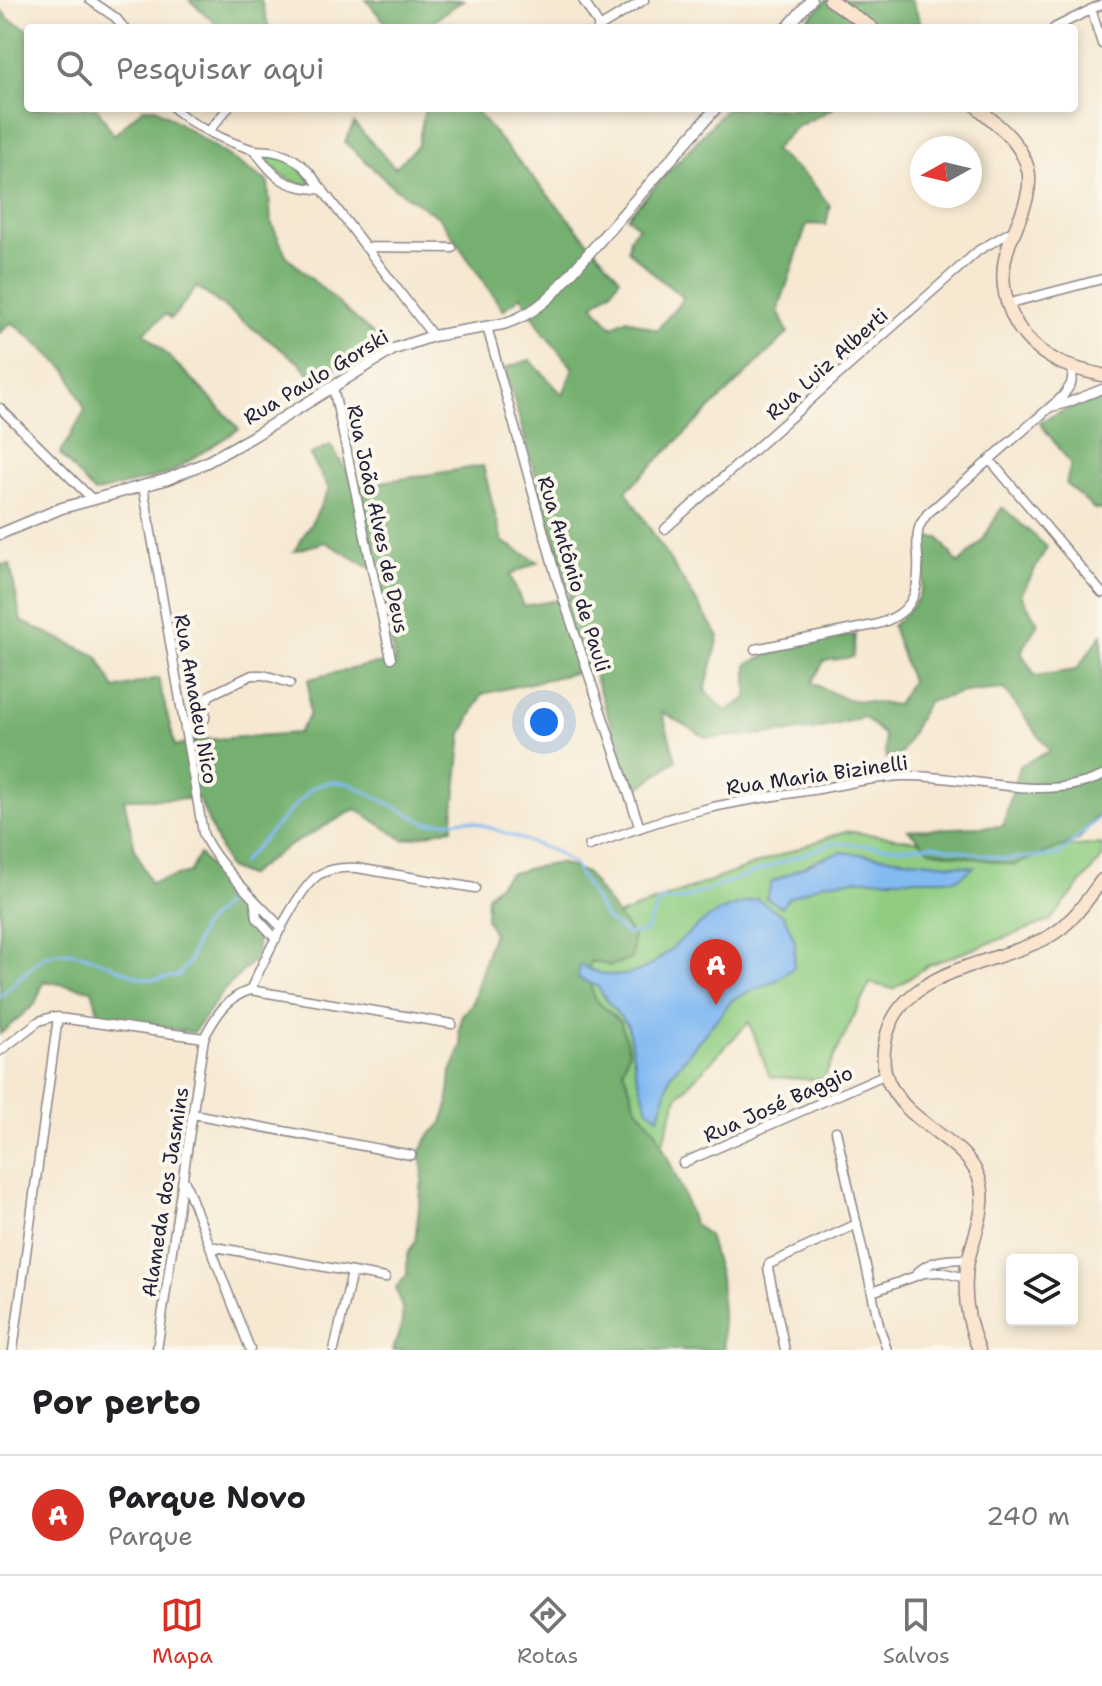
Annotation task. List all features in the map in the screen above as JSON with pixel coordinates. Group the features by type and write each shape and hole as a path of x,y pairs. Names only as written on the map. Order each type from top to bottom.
{"main road":[{"path":"830,0 866,24"},
{"path":"983,112 1018,146 1028,170 1028,189 1003,267 1003,291 1007,304 1027,339 1042,352 1055,360 1102,375"},
{"path":"979,1350 968,1319 965,1290 982,1205 982,1188 976,1171 962,1155 901,1103 886,1074 884,1052 890,1023 912,996 932,982 1047,938 1069,921 1102,880"}],"street":[{"path":"90,0 121,24"},
{"path":"583,0 597,24"},
{"path":"604,24 644,0"},
{"path":"790,24 811,0"},
{"path":"1062,24 1102,4"},
{"path":"1091,9 1102,44"},
{"path":"178,112 209,131 254,150 274,151 291,157 306,168 433,336"},
{"path":"209,131 225,112"},
{"name":"Rua Paulo Gorski","path":"0,534 62,508 168,479 207,462 385,353 410,342 514,321 535,310 554,293 712,112"},
{"path":"254,150 269,170 285,183 323,190"},
{"name":"Rua Luiz Alberti","path":"665,529 979,250 1014,229"},
{"path":"365,247 452,248"},
{"path":"1007,304 1102,279"},
{"name":"Rua Antônio de Pauli","path":"487,327 557,580 640,828"},
{"path":"755,649 874,625 899,615 918,587 917,536 927,514 1063,396 1071,384 1074,367"},
{"name":"Rua João Alves de Deus","path":"333,387 391,658"},
{"path":"1051,407 1102,389"},
{"path":"0,408 92,499"},
{"path":"990,460 1102,593"},
{"name":"Rua Amadeu Nico","path":"143,486 205,840 282,928"},
{"path":"185,727 205,719 206,702 210,695 252,675 264,675 290,683"},
{"name":"Rua Maria Bizinelli","path":"589,846 705,808 887,777 1044,788 1076,785 1102,776"},
{"path":"250,990 299,896 319,874 337,868 357,868 475,888"},
{"name":"Rua Amadeu Nico","path":"254,899 257,918 276,939"},
{"path":"0,1051 39,1021 58,1017 204,1038 229,1001 250,990 452,1024"},
{"path":"13,1350 58,1017"},
{"name":"Alameda dos Jasmins","path":"157,1350 204,1038"},
{"name":"Rua José Baggio","path":"683,1163 886,1074"},
{"path":"193,1114 411,1155"},
{"path":"836,1131 887,1350"},
{"path":"183,1178 250,1349"},
{"path":"785,1350 769,1264 857,1224"},
{"path":"210,1246 385,1278"},
{"path":"916,1274 935,1261 969,1259"},
{"path":"334,1350 352,1272"},
{"path":"872,1292 916,1274 941,1272 966,1278"}],"green space":[{"path":"189,0 261,0 268,24 216,24"},
{"path":"366,0 463,0 430,24 387,24"},
{"path":"827,0 912,0 921,24 803,24"},
{"path":"0,9 10,20 24,27 24,112 100,112 114,135 139,112 162,112 268,182 271,222 287,257 385,345 314,379 301,364 197,287 171,319 166,314 144,333 239,429 168,474 94,493 60,454 85,410 68,371 12,322 0,333"},
{"path":"424,112 478,112 620,278 611,291 593,305 612,327 627,319 657,330 684,298 628,250 630,237 639,227 627,217 723,112 826,112 796,127 773,150 809,179 830,206 826,225 807,224 778,311 788,333 626,491 719,637 705,691 726,711 747,698 747,664 791,645 855,635 853,657 824,661 812,683 845,699 897,705 911,681 892,626 919,596 924,576 924,537 939,538 958,564 982,541 1002,507 1047,547 1021,595 1038,623 1021,652 1035,676 1076,670 1102,634 1102,809 1079,840 1014,865 930,850 908,830 1003,826 1019,766 1050,751 1004,689 964,692 927,702 901,754 886,758 884,735 864,717 818,729 707,738 662,712 676,760 634,792 592,669 482,694 462,734 452,828 404,840 356,809 284,849 247,876 228,868 199,799 124,799 135,849 150,883 189,873 199,854 259,926 256,958 225,989 193,1033 99,1014 92,990 44,981 35,1004 0,1034 0,565 10,564 21,621 97,656 115,689 158,678 175,746 200,740 298,733 309,716 309,679 395,662 378,572 325,542 294,551 329,489 310,455 330,445 356,486 483,466 502,541 538,562 510,575 523,606 570,598 505,368 530,360 563,395 573,368 545,335 521,296 503,310 440,218 393,187 345,142 354,123 395,168 418,145"},
{"path":"261,154 292,163 315,185 284,177"},
{"path":"1085,401 1102,402 1102,510 1094,509 1066,484 1071,464 1039,422"},
{"path":"845,831 1003,852 1102,844 1102,858 1050,921 929,965 893,989 870,983 823,1080 770,1077 749,1022 677,1097 654,1172 561,978 589,926"},
{"path":"560,863 586,873 633,936 632,959 610,966 591,961 587,972 594,998 621,1023 629,1051 623,1069 636,1106 656,1131 693,1223 708,1235 720,1277 724,1350 393,1350 402,1318 396,1288 407,1275 407,1255 415,1242 423,1173 420,1153 427,1138 442,1123 448,1105 451,1072 462,1046 459,1031 462,1015 472,1004 493,932 486,918 487,896 509,874"}],"water":[{"path":"842,852 974,867 957,879 861,879 824,883 788,898 782,907 766,898 772,882 819,859"},
{"path":"757,899 784,916 795,941 794,967 777,980 733,999 670,1076 659,1117 648,1109 635,1068 628,1026 597,986 578,978 580,965 602,974 622,975 639,971 654,963 715,914"}],"waterway":[{"path":"241,863 312,788 328,782 348,783 427,823 469,820 554,851 573,864 606,918 627,934 645,932 660,900 681,900 833,843 903,848 932,845 1005,859 1059,855 1102,815"},
{"path":"0,996 41,959 66,952 94,958 147,979 178,976 189,962 201,928 229,899"}],"place":[{"name":"Parque Novo","path":"716,1005"}]}
